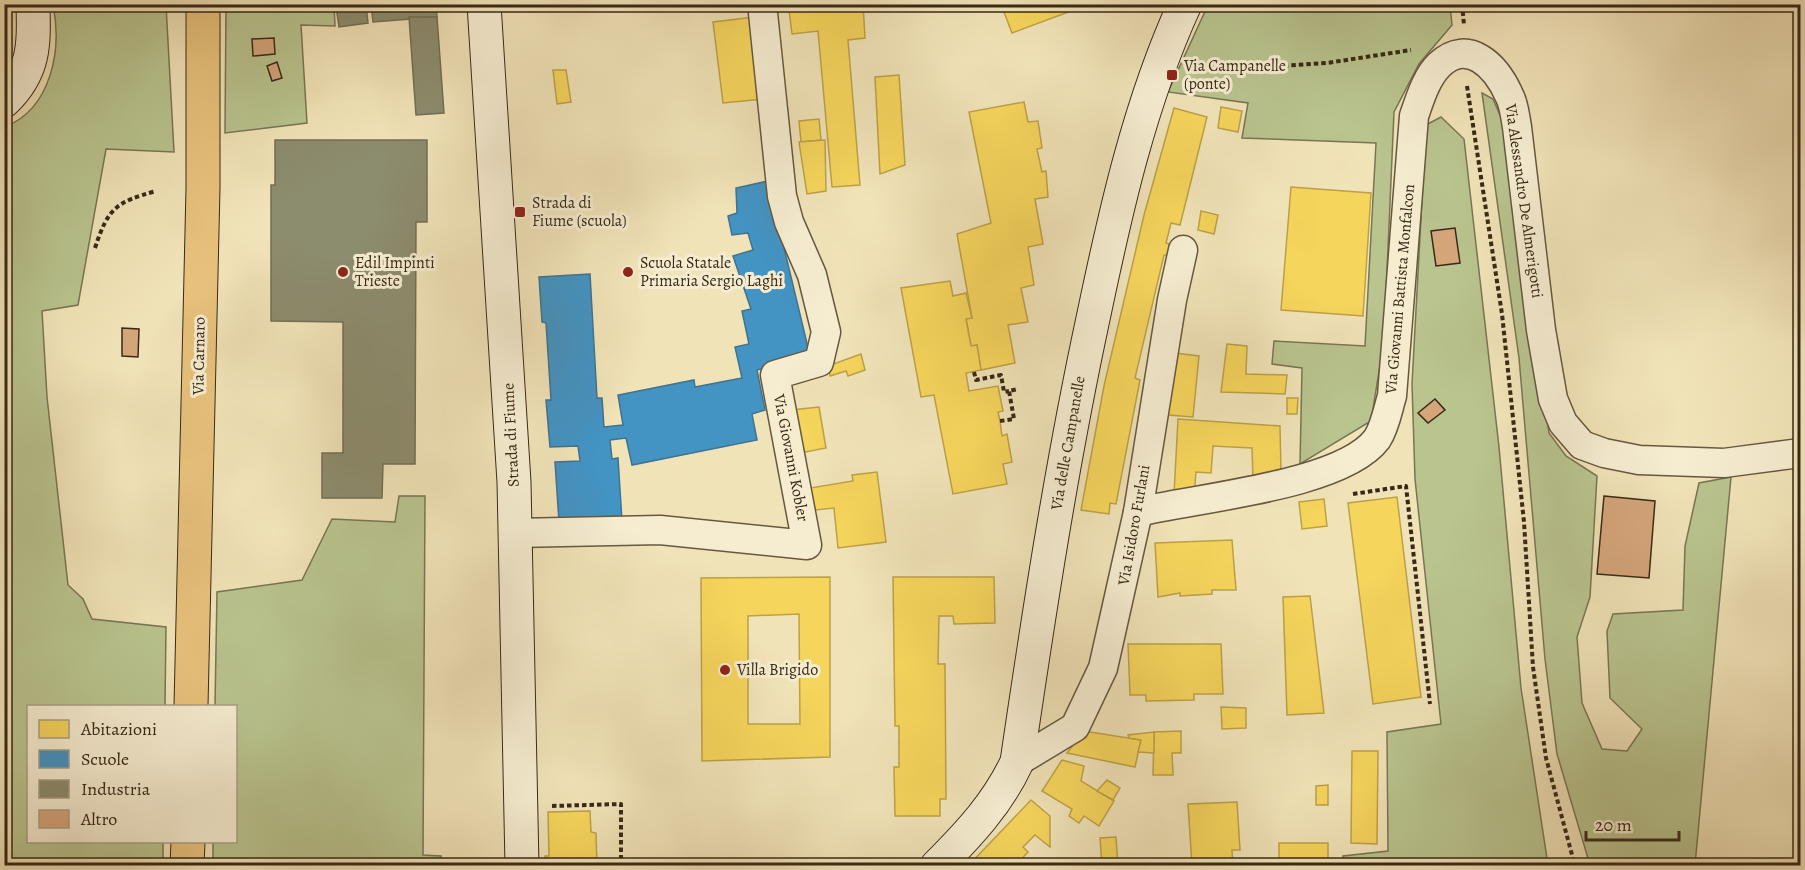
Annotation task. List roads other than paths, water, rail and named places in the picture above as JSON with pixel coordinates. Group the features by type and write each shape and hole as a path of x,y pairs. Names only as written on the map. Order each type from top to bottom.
{"main road":[{"name":"Via Carnaro","path":"190,705 204,76 203,4"},
{"path":"187,866 188,843"}],"street":[{"path":"4,101 20,86 33,53 33,4"},
{"path":"193,4 204,76"},
{"path":"472,4 486,48"},
{"name":"Strada di Fiume","path":"484,4 512,431 522,866"},
{"name":"Via delle Campanelle","path":"937,866 987,813 1007,784 1017,762 1070,425 1106,257 1142,117 1161,62 1185,4"},
{"name":"Via Giovanni Kobler","path":"515,533 660,530 807,545 775,375 819,362 826,332 812,275 789,222 782,196 763,13"},
{"name":"Via Alessandro De Almerigotti","path":"1466,52 1484,58 1500,76 1511,97 1517,127 1541,330 1552,399 1563,423 1582,445 1604,453 1639,460 1724,463 1800,453"},
{"name":"Via Giovanni Battista Monfalcon","path":"1138,512 1221,498 1317,473 1344,463 1363,452 1377,438 1392,396 1414,116 1425,87 1437,66 1451,56 1466,52"},
{"name":"Via Isidoro Furlani","path":"1017,762 1075,727 1092,697 1103,668 1121,599 1138,512 1172,300 1183,250"}],"place":[{"name":"Via Campanelle (ponte)","path":"1172,75"},
{"name":"Strada di Fiume (scuola)","path":"520,212"},
{"name":"Edil Impinti Trieste","path":"343,272"},
{"name":"Scuola Statale Primaria Sergio Laghi","path":"628,272"},
{"name":"Villa Brigido","path":"725,670"}]}
